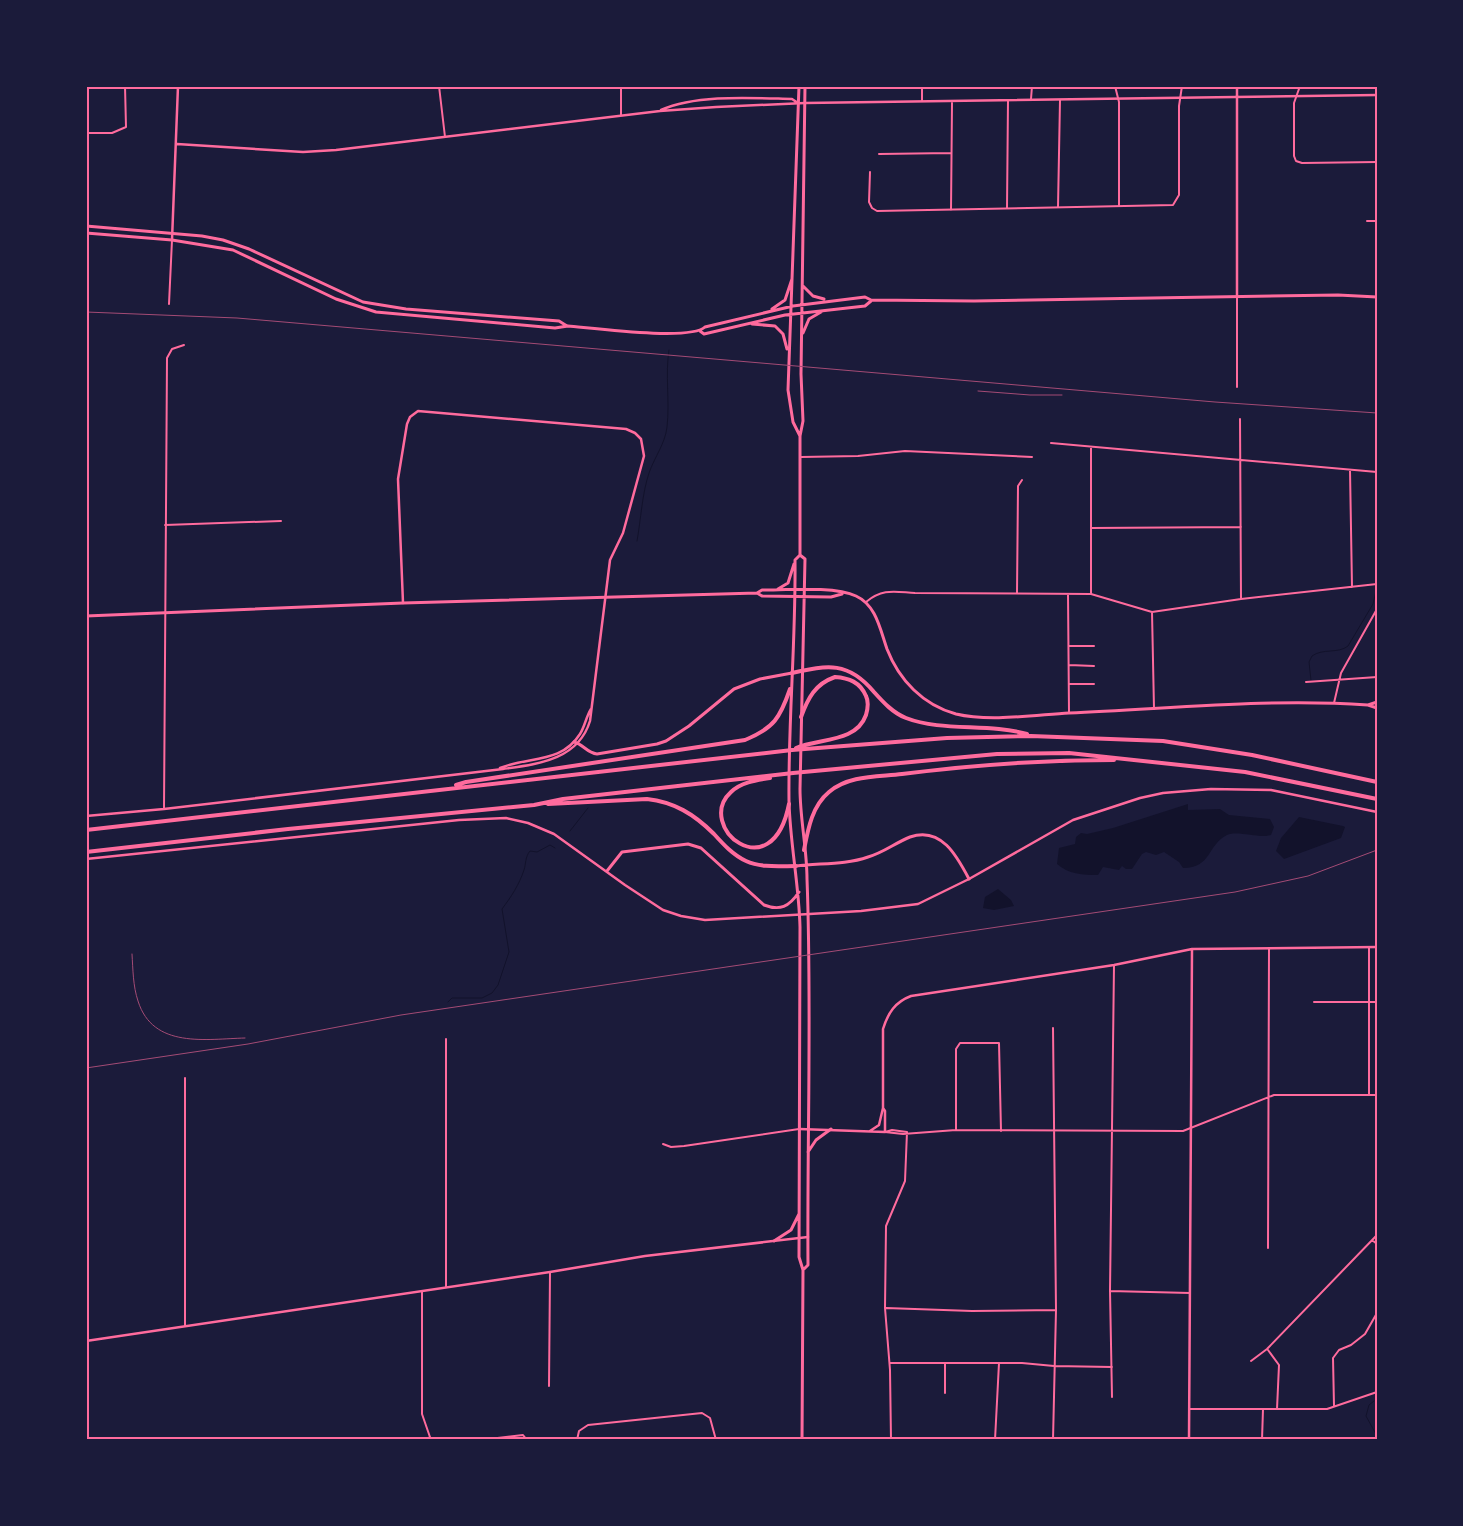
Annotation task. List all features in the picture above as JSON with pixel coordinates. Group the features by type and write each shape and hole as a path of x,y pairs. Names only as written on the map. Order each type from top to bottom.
{"highway":[{"path":"792,673 832,666 846,669 857,674 892,710 908,719 929,724 1006,728 1032,736"},
{"path":"792,750 806,743 855,731 865,717 868,701 861,687 855,682 835,677 817,687 809,698 801,718"},
{"path":"449,788 466,782 745,740 771,727 781,713 790,689"},
{"path":"86,830 792,750 947,738 1032,736 1163,741 1252,755 1377,782"},
{"path":"534,806 563,799 793,773 997,754 1069,753 1245,772 1377,799"},
{"path":"804,850 809,828 819,802 829,792 848,781 974,765 1112,760 1158,763"},
{"path":"789,804 783,828 773,840 763,845 750,847 738,844 724,828 722,806 731,791 754,781 793,773"},
{"path":"86,852 288,829 615,800 662,801 691,814 746,862 766,866 796,866"}],"main road":[{"path":"788,355 792,314 799,86"},
{"path":"773,590 788,583 795,560 800,555 800,436 803,421 800,386 803,304 805,86"},
{"path":"86,226 223,240 249,249 363,302 406,309 559,321 568,326"},
{"path":"86,233 172,240 233,250 336,299 376,312 556,328 568,326 681,334 700,331 705,327 792,306 827,300 865,297 871,300 974,301 1237,296 1343,295 1377,297"},
{"path":"770,311 785,300 792,278"},
{"path":"803,286 813,296 827,300"},
{"path":"700,331 707,334 802,312 865,306 871,300"},
{"path":"802,336 809,319 826,310"},
{"path":"751,324 757,326 770,325 778,328 786,340 793,422 800,436"},
{"path":"800,555 805,560 800,789 808,903 808,1265 803,1270"},
{"path":"795,560 796,590 790,689 789,804 799,892 801,974 798,1129 800,1264 803,1270 802,1440"},
{"path":"86,616 403,603 757,593 762,590 831,590 854,595 866,602 872,609 895,666 904,680 925,700 944,710 966,716 1154,709 1249,702 1368,705 1377,708"},
{"path":"757,593 762,596 831,597 845,594"},
{"path":"576,742 588,752 597,754 658,744 675,736 734,689 760,679 792,673"},
{"path":"1368,705 1377,702"},
{"path":"796,866 849,862 868,858 909,837 923,835 940,839 946,843 952,849 969,879"},
{"path":"608,872 622,852 688,844 700,848 764,905 774,908 784,907 799,892"},
{"path":"808,1152 816,1140 831,1129"},
{"path":"774,1241 793,1227 800,1209"}],"street":[{"path":"86,133 112,133 123,130 126,127 125,86"},
{"path":"169,304 178,86"},
{"path":"439,86 445,138"},
{"path":"621,86 621,116"},
{"path":"922,86 922,103"},
{"path":"1031,100 1032,86"},
{"path":"1115,86 1119,102 1119,206"},
{"path":"870,172 869,202 872,208 877,211 1173,205 1177,201 1182,86"},
{"path":"1237,86 1237,387"},
{"path":"1300,86 1294,103 1294,156 1296,161 1302,163 1377,162"},
{"path":"177,144 303,152 445,138 660,111 805,103 922,103 1377,95"},
{"path":"660,111 668,107 726,99 792,99 799,104"},
{"path":"1006,209 1008,100"},
{"path":"1058,207 1060,100"},
{"path":"951,210 952,102"},
{"path":"879,154 951,153"},
{"path":"1368,222 1377,220"},
{"path":"164,809 167,358 172,349 184,345"},
{"path":"86,816 164,809 499,768 550,761 562,755 588,728 610,560 623,533 644,456 641,439 635,433 626,429 418,410 410,417 407,424 398,479 403,603"},
{"path":"1240,419 1241,599"},
{"path":"1051,443 1377,472"},
{"path":"1091,448 1091,594"},
{"path":"801,457 858,456 906,451 1032,457"},
{"path":"1350,470 1352,587"},
{"path":"1016,593 1018,486 1022,480"},
{"path":"165,525 281,521"},
{"path":"1092,528 1242,528"},
{"path":"866,602 881,592 894,590 915,593 1091,594 1152,612 1241,599 1377,584"},
{"path":"1068,594 1069,713"},
{"path":"1334,704 1338,680 1377,608"},
{"path":"1152,612 1154,709"},
{"path":"1068,646 1094,646"},
{"path":"1069,665 1094,666"},
{"path":"1306,682 1377,677"},
{"path":"1069,684 1094,684"},
{"path":"86,859 459,820 506,818 528,822 554,834 663,910 681,916 705,920 861,911 908,906 928,900 969,879 1073,820 1140,798 1163,793 1212,789 1271,790 1377,812"},
{"path":"1268,1248 1269,947"},
{"path":"1369,947 1369,1095"},
{"path":"870,1131 879,1125 883,1108 883,1029 889,1013 905,998 989,983 1114,966 1192,949 1377,947"},
{"path":"1189,1440 1192,949"},
{"path":"1112,1397 1110,1291 1114,966"},
{"path":"1314,1002 1377,1002"},
{"path":"1052,1028 1056,1310 1053,1440"},
{"path":"446,1039 446,1287"},
{"path":"956,1130 956,1049 960,1043 999,1043 1001,1131"},
{"path":"185,1078 185,1326"},
{"path":"663,1144 671,1147 684,1146 808,1128 903,1134 907,1132 956,1130 1184,1131 1278,1094 1377,1095"},
{"path":"883,1108 885,1111 885,1132"},
{"path":"892,1440 890,1363 885,1308 886,1226 905,1182 907,1132"},
{"path":"1251,1362 1267,1350 1377,1235"},
{"path":"86,1342 645,1256 808,1237"},
{"path":"1372,1240 1377,1244"},
{"path":"550,1272 550,1386"},
{"path":"422,1290 422,1414 430,1439 425,1440"},
{"path":"1110,1291 1190,1293"},
{"path":"885,1308 972,1311 1056,1310"},
{"path":"1334,1407 1334,1358 1339,1350 1351,1345 1365,1334 1377,1313"},
{"path":"1267,1350 1279,1365 1278,1409"},
{"path":"890,1363 1022,1363 1054,1366 1112,1367"},
{"path":"945,1363 945,1393"},
{"path":"995,1440 999,1363"},
{"path":"1189,1409 1318,1410 1334,1407 1377,1392"},
{"path":"1262,1409 1262,1440"},
{"path":"577,1440 579,1431 588,1425 702,1413 710,1418 716,1440"},
{"path":"489,1439 523,1434 527,1440"}],"shaded area":[{"path":"1188,804 1188,810 1220,809 1229,815 1270,819 1274,827 1271,835 1266,836 1227,835 1216,844 1204,860 1192,867 1183,868 1179,862 1164,852 1156,855 1146,852 1142,854 1132,869 1126,869 1122,866 1119,870 1103,867 1098,875 1071,872 1057,864 1059,848 1075,844 1076,837 1081,833 1087,834 1113,828"},
{"path":"1299,817 1345,827 1341,838 1284,859 1276,851 1281,838"},
{"path":"998,889 1011,900 1014,906 994,910 983,908 985,897"}],"waterway":[{"path":"637,541 647,481 667,427 667,369 669,350"},
{"path":"1376,579 1377,553"},
{"path":"1311,680 1309,662 1312,656 1321,652 1340,650 1348,646 1373,604 1376,591"},
{"path":"570,831 588,808"},
{"path":"448,1002 452,998 482,998 492,993 498,985 509,952 502,909 520,881 530,851 537,852 550,845 555,848"},
{"path":"1374,1401 1369,1405 1366,1416 1377,1436"}],"railway":[{"path":"86,312 237,318 1215,402 1377,413"},
{"path":"978,391 1030,395 1062,395"},
{"path":"86,1068 248,1044 401,1015 1235,892 1308,876 1377,850"},
{"path":"132,954 136,995 145,1016 156,1027 168,1034 182,1038 245,1038"}]}
